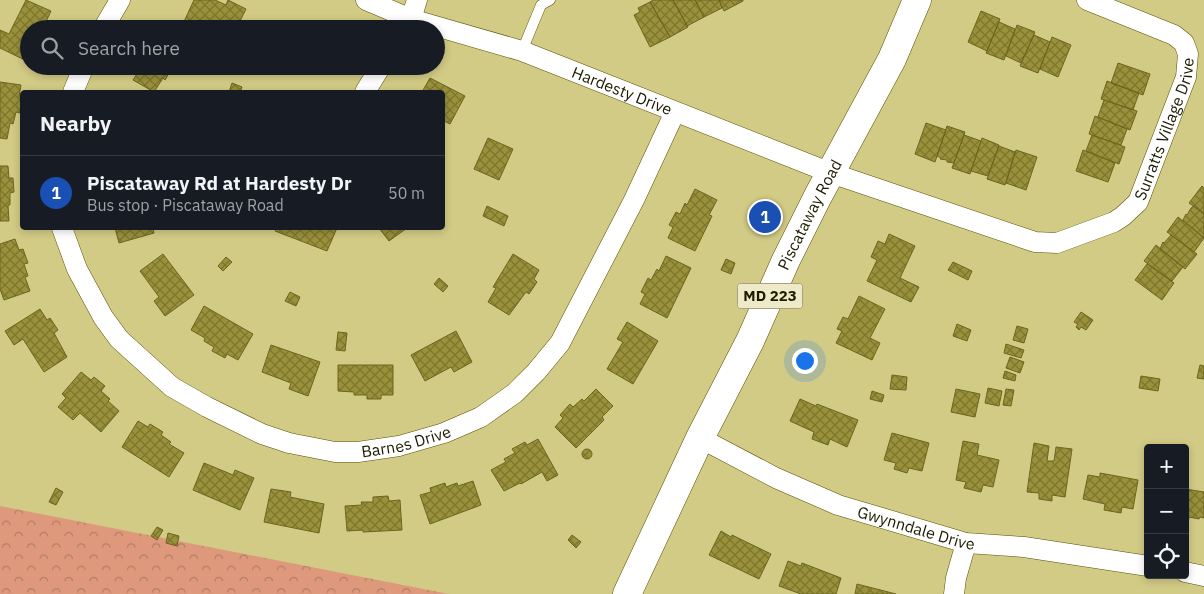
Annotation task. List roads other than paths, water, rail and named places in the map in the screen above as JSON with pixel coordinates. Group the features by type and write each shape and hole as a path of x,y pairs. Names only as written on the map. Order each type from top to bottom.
{"main road":[{"name":"Piscataway Road","path":"627,594 700,438 750,341 786,260 892,59 917,0"}],"street":[{"path":"108,20 120,0"},
{"name":"Hardesty Drive","path":"366,0 401,20"},
{"path":"410,20 417,0"},
{"name":"Surratts Village Drive","path":"831,173 1035,242 1057,243 1114,222 1123,216 1138,202 1186,77 1188,54 1184,44 1174,35 1086,0"},
{"name":"Hardesty Drive","path":"445,33 522,51 831,173"},
{"path":"74,90 80,75"},
{"path":"366,90 375,75"},
{"name":"Barnes Drive","path":"63,230 77,269 103,317 119,339 172,387 262,434 289,444 335,452 358,452 399,446 444,433 481,418 515,393 536,372 560,343 634,200 675,112"},
{"name":"Gwynndale Drive","path":"700,438 776,478 838,505 966,543 1024,547 1144,565"},
{"path":"954,594 956,578 966,543"},
{"path":"1189,573 1204,576"}],"lane":[{"path":"522,51 540,5 550,0"}],"place":[{"name":"Piscataway Rd at Hardesty Dr","path":"765,217"}]}
